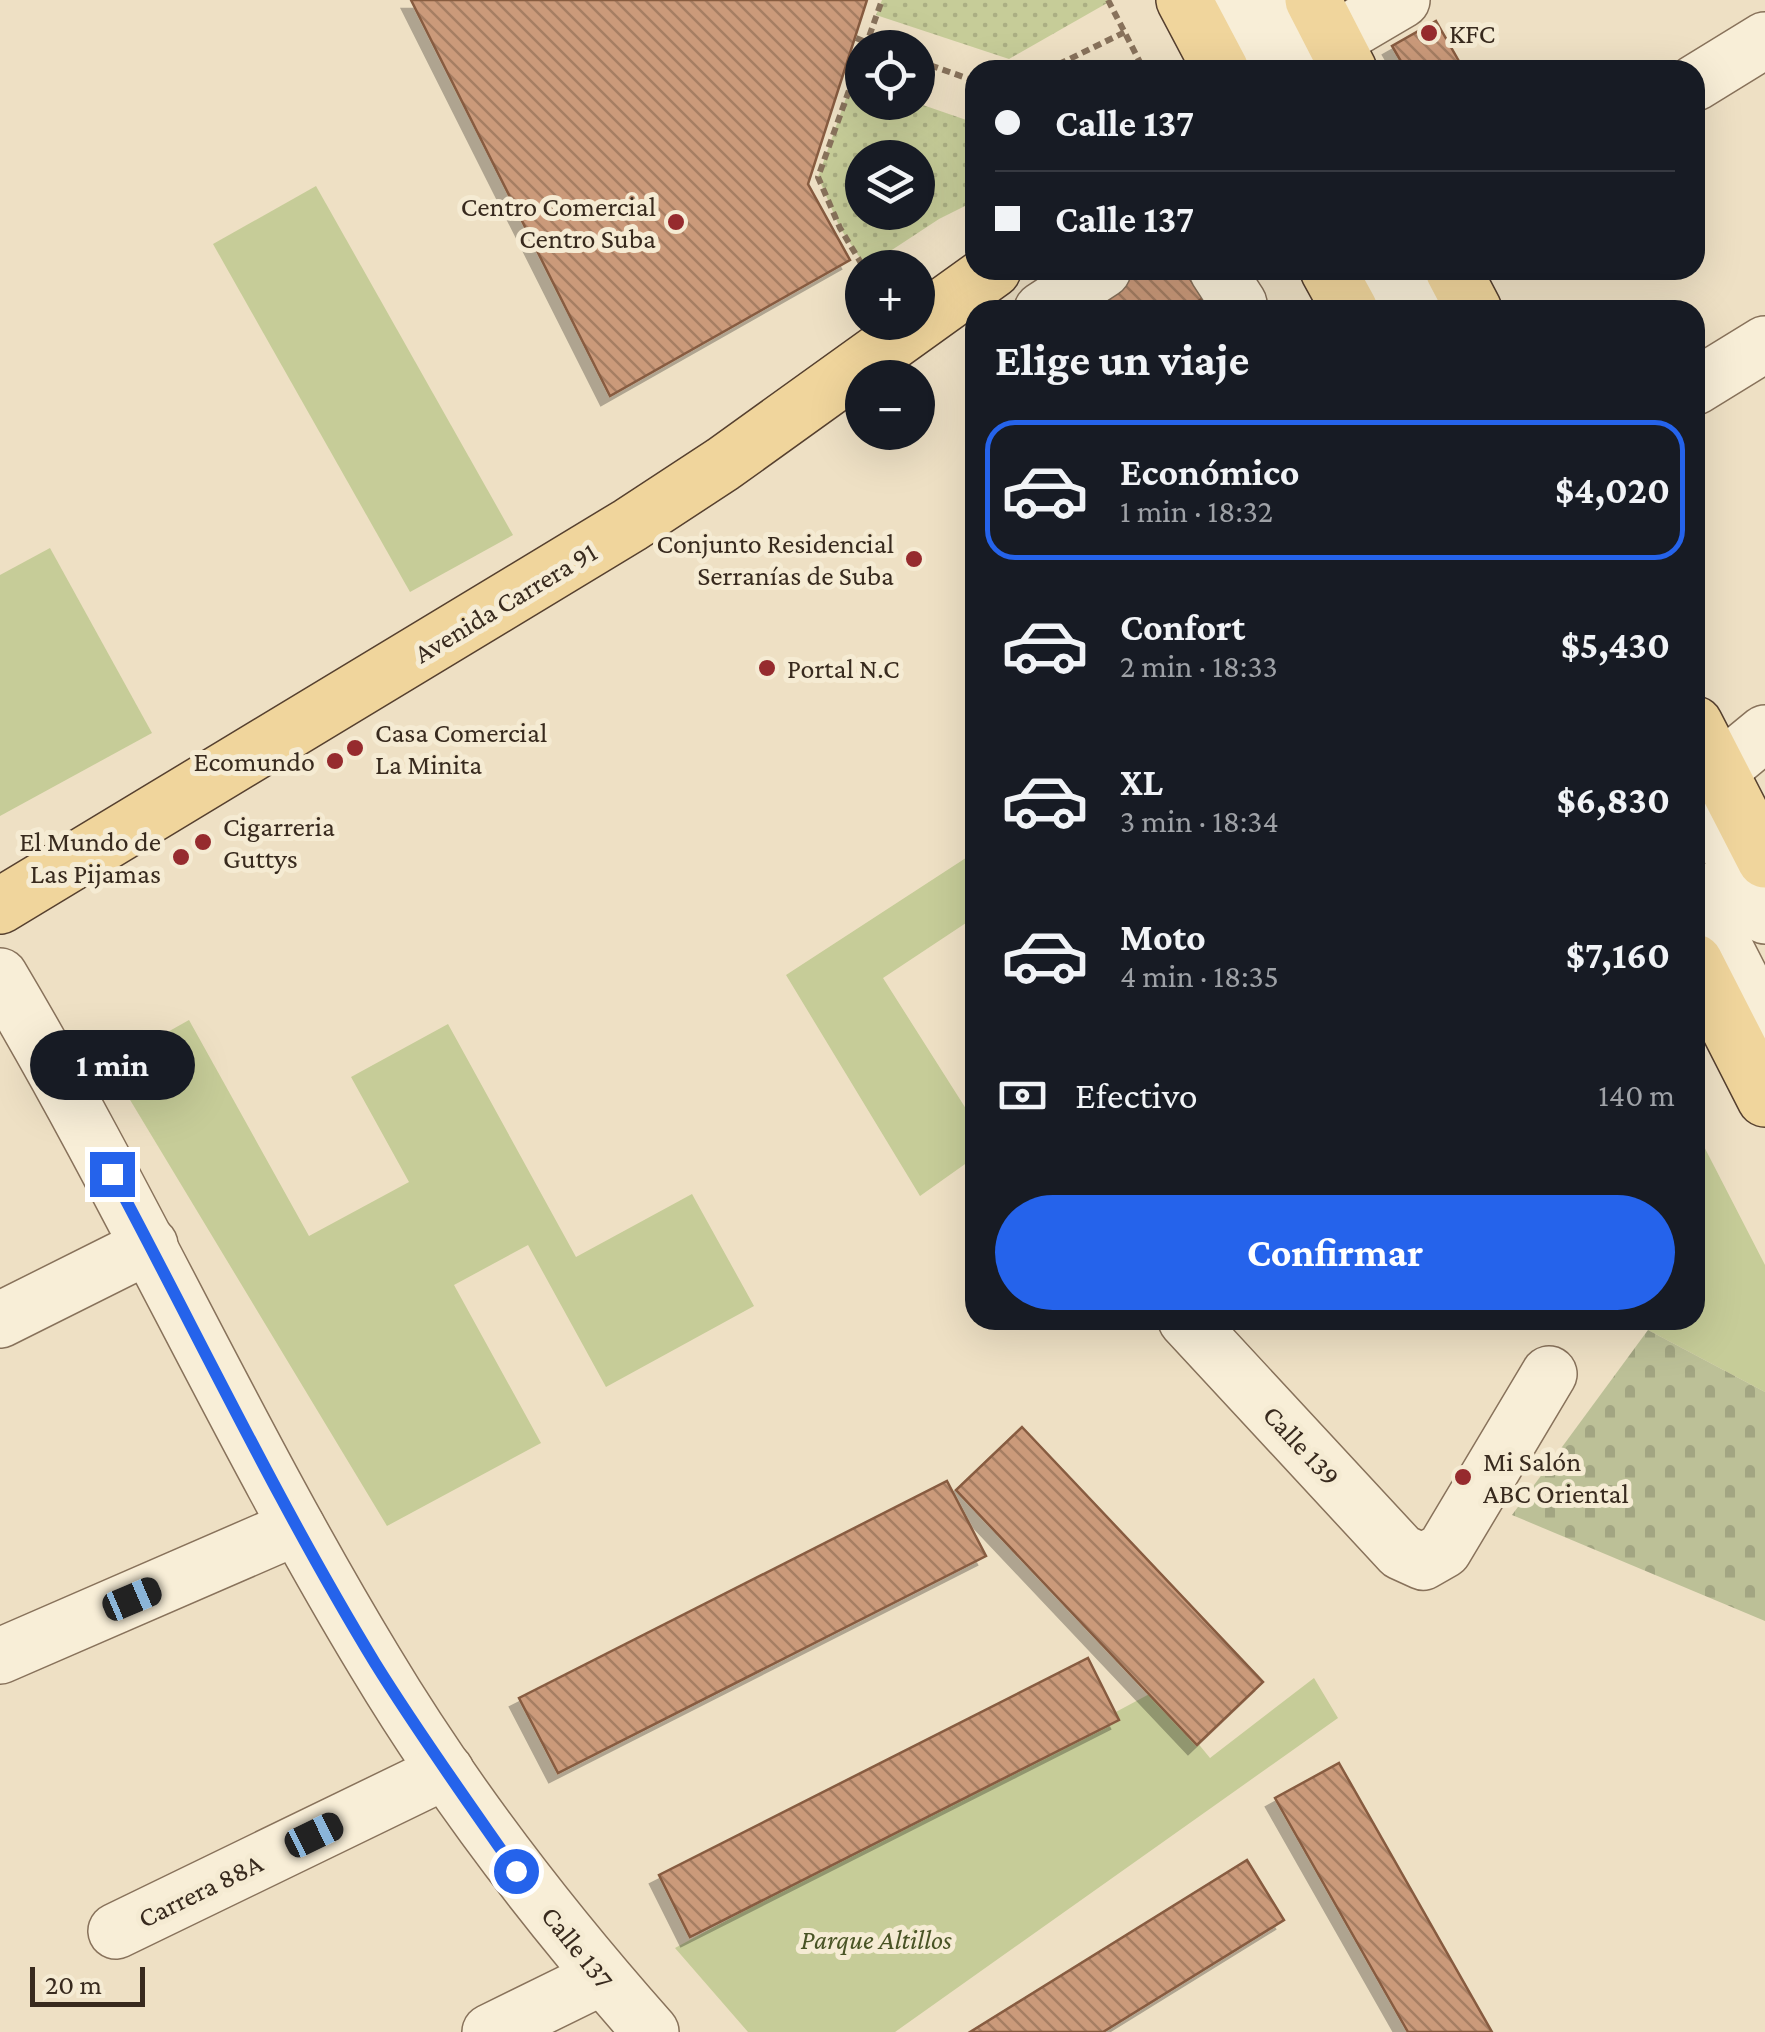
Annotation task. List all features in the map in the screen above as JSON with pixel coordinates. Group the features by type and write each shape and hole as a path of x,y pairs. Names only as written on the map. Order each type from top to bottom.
{"main road":[{"path":"1184,0 1222,60"},
{"name":"Avenida Carrera 91","path":"0,906 501,606 655,509 983,280"},
{"path":"1705,763 1765,860"},
{"path":"1705,982 1765,1099"}],"street":[{"path":"1220,0 1225,60"},
{"path":"1277,0 1327,45 1402,0"},
{"path":"1705,77 1765,40"},
{"path":"1057,300 1088,280"},
{"path":"1705,381 1765,344"},
{"path":"1705,759 1765,733"},
{"path":"1705,765 1765,916"},
{"path":"1705,909 1765,1026"},
{"name":"Calle 137","path":"0,976 150,1245 296,1527 376,1664 516,1871 651,2032"},
{"path":"0,1320 150,1245"},
{"name":"Calle 139","path":"1195,1330 1401,1552 1423,1562 1444,1550 1550,1374"},
{"path":"0,1656 296,1527"},
{"name":"Carrera 88A","path":"116,1931 446,1772"},
{"path":"490,2032 602,1977"}],"path":[{"path":"871,30 882,0"},
{"path":"1108,0 1139,60"},
{"path":"1068,60 1125,32"},
{"path":"935,67 965,77"},
{"path":"845,103 818,177 853,250"}],"green space":[{"path":"882,0 1109,2 1009,59 935,35 935,30 921,30 876,15"},
{"path":"845,101 845,120 935,120 935,109 965,120 965,206 935,222 935,140 845,140 845,230 922,230 892,250 855,250 840,228 818,177"},
{"path":"316,186 513,535 410,592 213,244"},
{"path":"50,548 152,733 0,816 0,575"},
{"path":"965,859 965,924 883,978 965,1107 965,1164 920,1196 786,975"},
{"path":"189,1020 309,1236 409,1182 351,1077 448,1024 576,1257 692,1194 754,1306 606,1387 528,1245 454,1285 541,1443 387,1526 109,1065"},
{"path":"1705,1148 1765,1265 1765,1392 1648,1330 1705,1330"},
{"path":"1648,1330 1765,1392 1765,1621 1512,1515"},
{"name":"Parque Altillos","path":"1314,1678 1338,1718 895,2032 748,2032 675,1948 1155,1691 1210,1758"}],"building":[{"name":"Centro Comercial Centro Suba","path":"411,0 867,0 857,30 845,30 845,69 808,184 845,251 845,263 610,396"},
{"name":"KFC","path":"1436,21 1458,60 1400,60 1392,46"},
{"path":"1113,280 1191,280 1203,298 1200,300 1088,300"},
{"path":"1022,1427 1263,1682 1197,1745 956,1490"},
{"path":"947,1481 986,1556 558,1773 519,1698"},
{"path":"1088,1658 1119,1720 690,1937 659,1875"},
{"path":"1339,1763 1492,2032 1408,2032 1275,1798"},
{"path":"1247,1860 1284,1920 1103,2032 970,2032"}],"place":[{"name":"KFC","path":"1429,33"},
{"name":"Centro Comercial Centro Suba","path":"676,222"},
{"name":"Conjunto Residencial Serranías de Suba","path":"914,559"},
{"name":"Portal N.C","path":"767,668"},
{"name":"Casa Comercial La Minita","path":"355,748"},
{"name":"Ecomundo","path":"335,761"},
{"name":"Cigarreria Guttys","path":"203,842"},
{"name":"El Mundo de Las Pijamas","path":"181,857"},
{"name":"Mi Salón ABC Oriental","path":"1463,1477"}],"route":[{"path":"112,1174 296,1527 376,1664 516,1871"}]}
